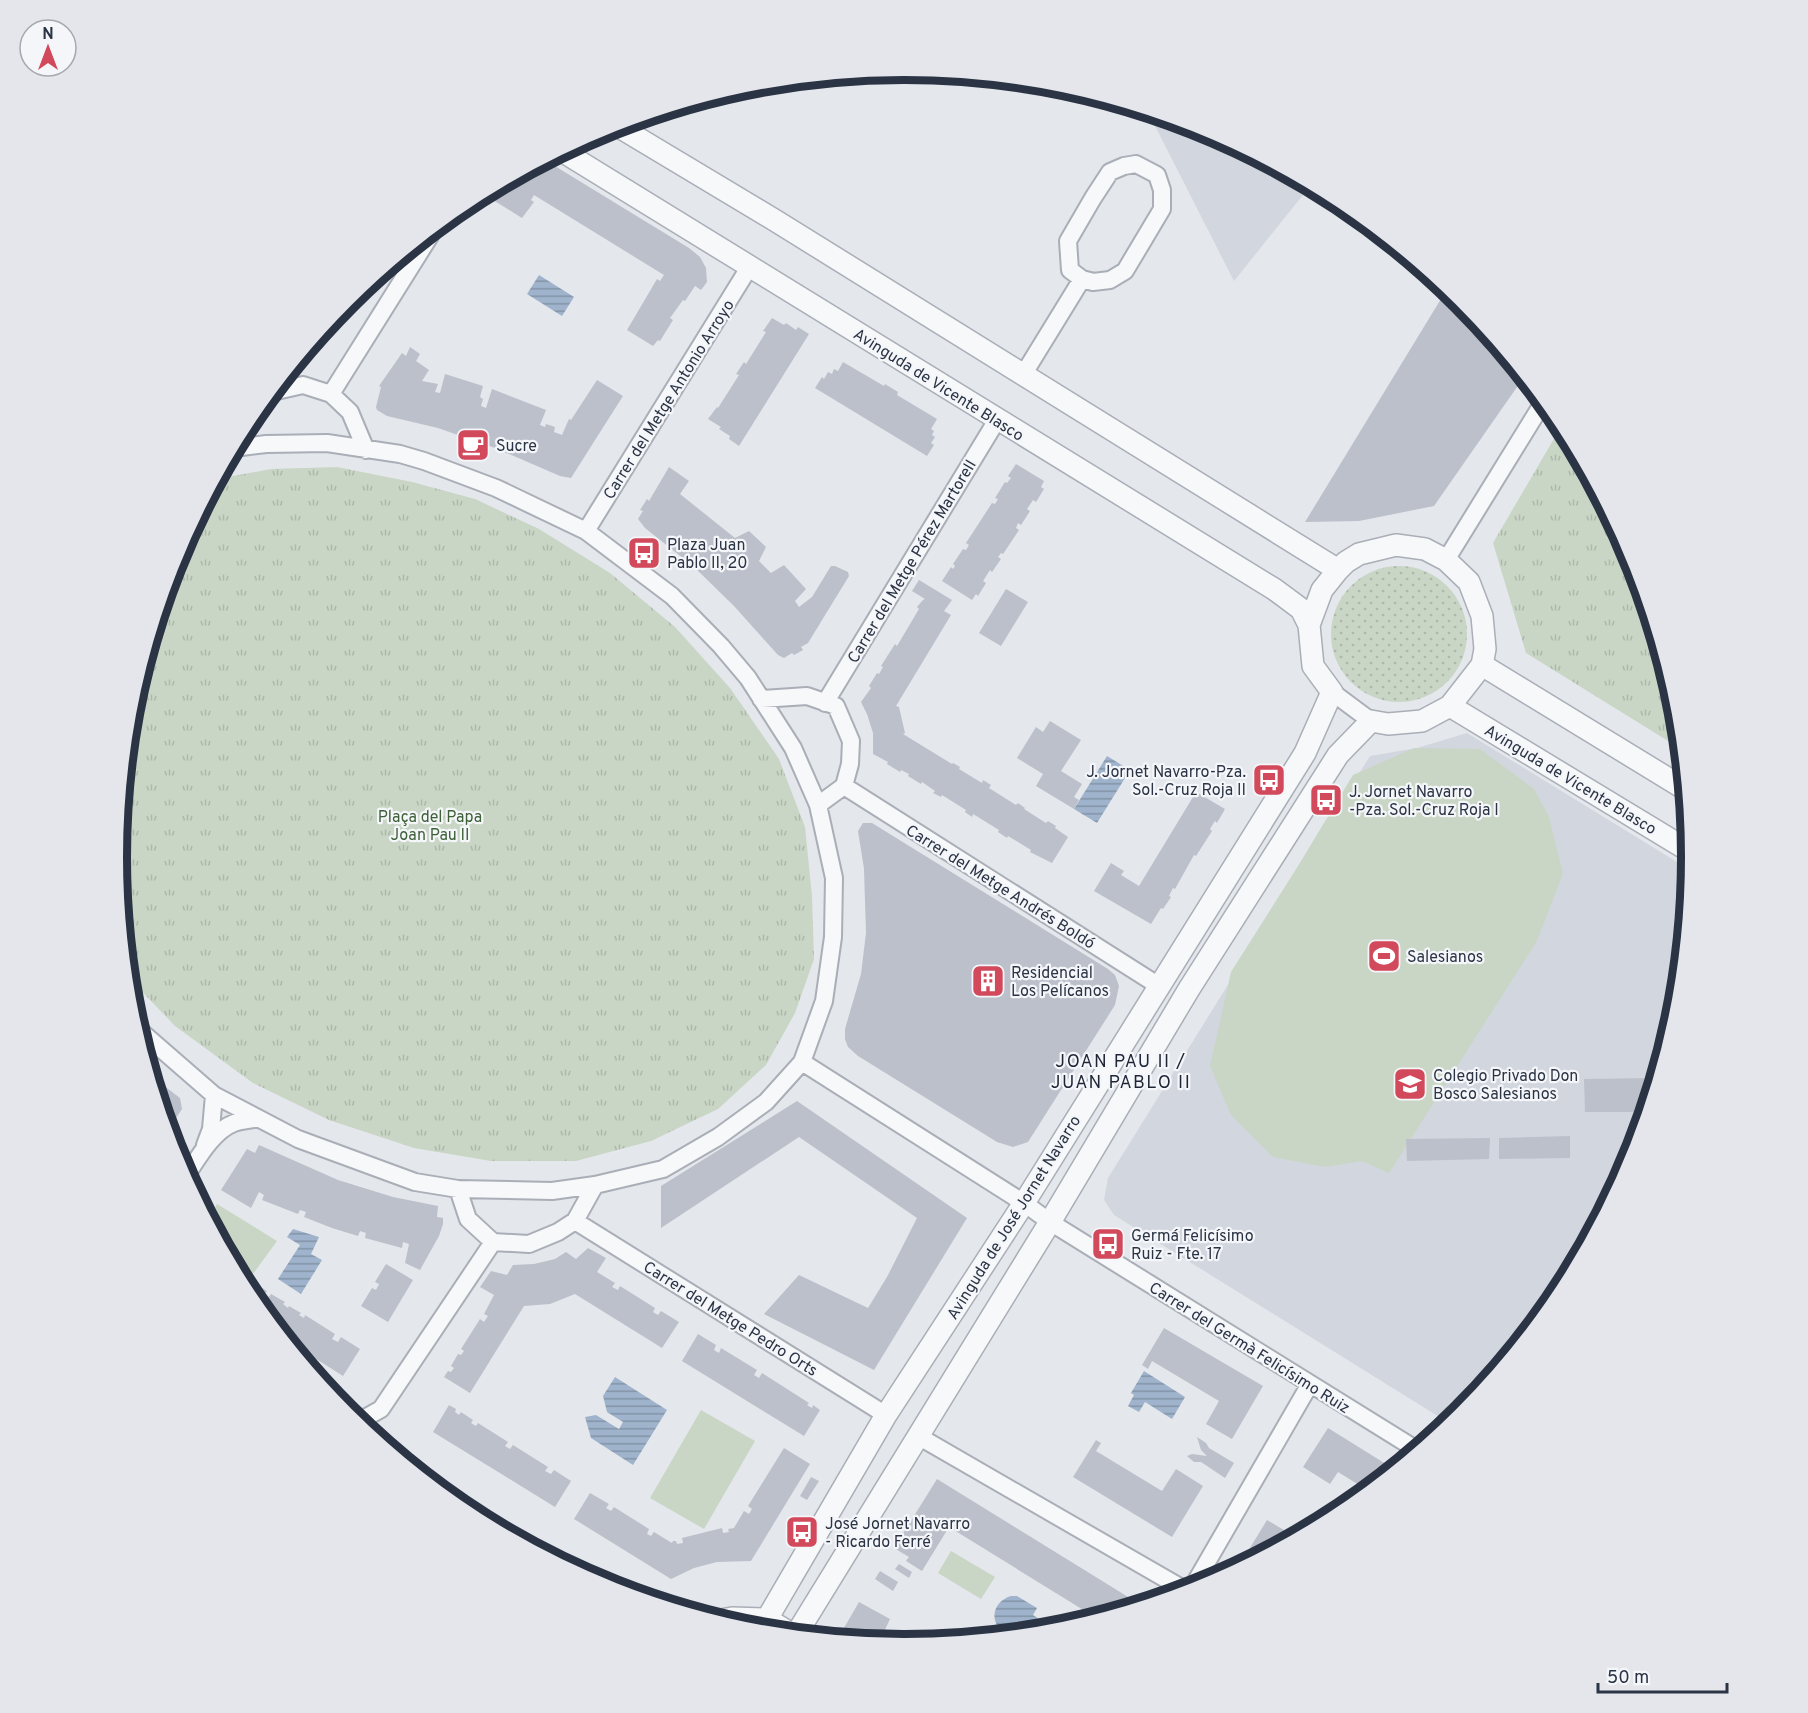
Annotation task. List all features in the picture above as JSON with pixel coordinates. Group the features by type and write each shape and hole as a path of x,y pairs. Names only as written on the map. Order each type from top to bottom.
{"street":[{"path":"627,131 776,221 1338,570"},
{"name":"Avinguda de Vicente Blasco","path":"570,156 1274,589 1301,609 1309,625"},
{"path":"1136,164 1157,175 1162,190 1161,209 1125,271 1110,280 1093,282 1082,279 1070,270 1068,241 1110,172 1136,164"},
{"path":"331,394 424,246"},
{"name":"Carrer del Metge Antonio Arroyo","path":"586,531 750,266"},
{"path":"1023,375 1082,279"},
{"path":"283,389 303,385 331,394 350,412 366,450"},
{"path":"1446,560 1539,409"},
{"name":"Carrer del Metge Pérez Martorell","path":"825,703 998,420"},
{"path":"149,1038 214,1095 298,1139 416,1182 458,1189 552,1191 595,1185 663,1169 718,1137 766,1102 802,1062 824,1001 833,937 834,878 818,805 793,748 748,678 722,646 672,596 586,531 496,488 435,465 400,454 327,444 266,444 244,447"},
{"path":"1396,545 1425,549 1446,560 1469,582 1482,616 1485,649 1482,665 1450,706 1422,722 1388,724 1371,721 1332,692 1313,666 1309,625 1322,590 1346,562 1359,554 1396,545"},
{"path":"1482,665 1677,784"},
{"name":"Avinguda de José Jornet Navarro","path":"767,1619 886,1415 1024,1203 1305,753 1332,692"},
{"path":"761,699 807,696 836,706 851,741 850,764 844,786 818,805"},
{"name":"Avinguda de Vicente Blasco","path":"1450,706 1681,846"},
{"name":"Avinguda de José Jornet Navarro","path":"801,1627 1050,1222 1190,989 1338,755 1371,721"},
{"name":"Carrer del Metge Andrés Boldó","path":"844,786 1159,986"},
{"name":"Carrer del Germà Felicísimo Ruiz","path":"802,1062 1024,1203 1050,1222 1410,1446"},
{"path":"192,1167 202,1151 211,1129 214,1095"},
{"path":"202,1151 225,1128 234,1123 258,1118"},
{"path":"458,1189 468,1219 493,1242 529,1244 558,1232 575,1221 595,1185"},
{"name":"Carrer del Metge Pedro Orts","path":"575,1221 886,1415"},
{"path":"366,1417 381,1409 493,1242"},
{"path":"1200,1574 1310,1384"},
{"path":"918,1437 1175,1584"},
{"path":"750,1619 767,1619 772,1622"}],"shaded area":[{"path":"1152,120 1248,160 1305,192 1234,281"},
{"name":"Colegio Privado Don Bosco Salesianos","path":"1467,733 1681,864 1674,958 1666,1008 1655,1058 1622,1154 1577,1245 1550,1288 1488,1369 1441,1418 1114,1215 1104,1200 1108,1178 1370,756 1417,748"}],"green space":[{"path":"1556,435 1601,513 1622,559 1655,655 1672,744 1526,653 1493,543"},
{"name":"Plaça del Papa Joan Pau II","path":"337,467 412,482 475,499 539,529 610,573 675,627 730,688 779,759 805,827 812,896 814,959 795,1013 766,1065 718,1109 651,1141 576,1161 491,1161 414,1148 329,1120 253,1083 175,1026 139,988 129,907 127,856 129,806 134,755 153,655 186,559 226,477 271,469"},
{"path":"1399,566 1425,571 1447,586 1462,608 1467,634 1462,660 1447,682 1425,697 1399,702 1373,697 1351,682 1336,660 1331,634 1336,608 1351,586 1373,571"},
{"name":"Salesianos","path":"1414,748 1480,749 1534,789 1549,817 1563,873 1537,941 1389,1173 1362,1161 1325,1167 1273,1157 1231,1115 1210,1066 1231,972 1353,775"},
{"path":"217,1204 277,1241 253,1274 247,1270 213,1211"},
{"path":"701,1410 755,1441 704,1529 650,1498"},
{"path":"951,1551 995,1577 981,1599 938,1573"}],"water":[{"path":"539,275 574,297 562,316 527,294"},
{"path":"1107,756 1130,770 1097,823 1074,809"},
{"path":"293,1229 319,1237 311,1254 322,1260 301,1294 278,1279 300,1245 287,1237"},
{"path":"1144,1371 1185,1397 1172,1419 1145,1402 1139,1412 1128,1406 1134,1395 1131,1393"},
{"path":"615,1377 667,1410 633,1465 591,1438 585,1417 596,1415 619,1429 623,1422 607,1412 603,1396"},
{"path":"1017,1596 1037,1608 1033,1615 1042,1621 999,1628 994,1617 995,1611 1005,1598"}],"building":[{"path":"552,164 689,248 700,257 706,268 707,282 701,290 695,286 685,301 683,300 670,318 673,320 660,341 658,340 653,346 627,330 657,279 660,281 664,275 534,195 531,200 534,202 522,218 493,200 496,196"},
{"path":"1442,297 1488,344 1520,383 1434,506 1359,521 1305,522"},
{"path":"772,318 796,330 798,327 809,334 739,446 719,429 721,427 708,419 718,408 739,375 736,374 744,362 746,364"},
{"path":"410,347 420,354 416,361 429,370 422,381 438,384 435,392 440,393 445,374 483,386 480,397 483,399 481,406 486,408 492,389 546,410 540,425 555,427 554,432 562,435 569,419 571,420 597,380 623,396 571,478 560,476 495,448 438,428 387,416 377,410 381,387 379,386 402,353 406,356"},
{"path":"843,362 884,386 885,384 898,392 897,395 937,419 931,429 935,437 931,443 934,445 927,456 815,388 822,377 824,379 828,372 832,374 834,369 838,371"},
{"path":"1016,464 1044,481 1041,487 1044,489 1036,502 1033,500 1027,509 1030,511 1021,525 1018,523 1016,528 1019,530 1003,554 1001,553 998,557 1001,559 992,572 990,570 983,581 986,583 978,596 976,594 972,600 942,581 951,567 953,569 955,566 953,564 963,549 966,550 969,545 966,543 992,503 995,504 998,499 995,498 1005,482 1007,483 1011,478 1008,476"},
{"path":"669,467 689,481 680,494 735,538 749,531 766,547 759,561 771,573 784,565 806,589 795,601 799,607 812,597 831,566 848,572 849,576 808,643 801,647 803,650 784,658 778,655 734,606 693,566 645,528 638,519 643,511 640,510 647,499 649,501"},
{"path":"919,580 952,600 944,611 951,615 896,706 899,707 905,733 903,734 960,767 959,769 982,783 983,780 991,785 989,788 1016,805 1018,803 1046,823 1048,821 1056,826 1055,828 1068,837 1052,863 1030,852 1031,850 1008,836 1007,838 998,832 999,830 973,814 972,817 965,812 966,810 942,795 941,797 933,793 935,791 922,782 921,784 908,776 909,774 901,770 900,772 873,754 873,733 861,702 871,688 869,686 877,673 879,674 883,667 881,666 895,644 897,646 919,609 917,607 925,599 912,591"},
{"path":"1006,589 1028,602 1001,646 979,633"},
{"path":"1050,721 1081,740 1061,771 1082,784 1074,797 1079,800 1074,809 1036,786 1043,774 1017,758 1036,727 1043,732"},
{"path":"1196,792 1225,809 1217,823 1215,821 1210,829 1212,831 1196,856 1194,855 1175,889 1173,888 1169,896 1171,897 1151,924 1094,891 1111,863 1124,871 1121,875 1139,886"},
{"name":"Residencial Los Pelícanos","path":"863,823 872,823 1115,975 1119,986 1115,1005 1028,1142 1013,1147 997,1142 858,1056 848,1047 845,1029 861,974 866,933 864,869 858,831"},
{"path":"1649,1078 1638,1112 1585,1112 1584,1079"},
{"path":"161,1084 180,1098 182,1109 174,1121"},
{"path":"797,1101 967,1218 874,1370 764,1314 799,1275 868,1308 887,1277 917,1218 799,1137 661,1228 661,1186"},
{"path":"1570,1136 1570,1158 1499,1159 1499,1138"},
{"path":"1490,1138 1489,1159 1407,1161 1406,1139"},
{"path":"259,1145 338,1180 393,1197 438,1206 437,1217 443,1218 443,1224 420,1270 405,1263 409,1244 403,1242 402,1248 365,1238 366,1233 360,1231 358,1236 332,1228 304,1217 306,1212 300,1210 298,1214 262,1200 264,1195 259,1192 251,1208 221,1190 247,1149 255,1153"},
{"path":"588,1248 606,1258 597,1272 615,1283 612,1287 618,1290 620,1286 655,1308 653,1312 658,1315 661,1311 679,1322 662,1348 575,1294 550,1304 524,1306 470,1393 444,1377 454,1368 451,1366 458,1354 461,1355 464,1351 461,1349 480,1319 484,1322 488,1316 484,1314 494,1295 480,1287 491,1271 507,1275 513,1265 534,1264 555,1259 566,1252 576,1259"},
{"path":"386,1264 413,1280 388,1322 361,1306 372,1288 376,1290 379,1284 375,1282"},
{"path":"255,1284 267,1291 265,1294 269,1297 271,1294 285,1302 283,1304 288,1308 289,1306 301,1313 299,1315 304,1318 305,1315 335,1334 332,1339 338,1342 341,1337 360,1349 343,1376 307,1353"},
{"path":"1164,1328 1263,1386 1232,1439 1206,1424 1219,1401 1152,1361 1148,1369 1142,1365"},
{"path":"698,1334 716,1345 714,1350 719,1353 721,1348 757,1370 754,1375 759,1378 762,1373 809,1403 807,1405 812,1408 813,1405 820,1410 804,1436 682,1361"},
{"path":"449,1405 456,1409 455,1412 459,1415 461,1412 473,1420 471,1423 476,1426 478,1423 508,1442 505,1446 510,1449 513,1445 548,1467 545,1471 551,1474 554,1470 571,1481 555,1507 433,1432"},
{"path":"1328,1428 1387,1465 1360,1486 1338,1472 1330,1484 1303,1467"},
{"path":"1197,1437 1209,1448 1234,1463 1225,1478 1201,1462 1194,1462 1187,1456 1192,1454 1207,1456 1201,1450"},
{"path":"1096,1440 1101,1443 1096,1451 1162,1491 1176,1469 1203,1486 1172,1537 1073,1477"},
{"path":"784,1448 810,1464 751,1561 717,1562 694,1568 671,1579 574,1519 590,1493 609,1504 606,1508 611,1511 614,1507 649,1529 647,1534 651,1536 654,1532 672,1543 676,1541 677,1544 683,1543 682,1538 722,1528 723,1533 729,1532 728,1529 734,1528 744,1511 749,1514 752,1509 748,1506"},
{"path":"811,1477 819,1481 807,1500 800,1496"},
{"path":"937,1479 1131,1599 1084,1612 949,1527 922,1571 906,1561 909,1557 894,1548"},
{"path":"1267,1520 1287,1532 1248,1553"},
{"path":"899,1564 912,1572 909,1578 895,1569"},
{"path":"880,1571 898,1582 893,1591 875,1579"},
{"path":"859,1602 890,1619 885,1633 846,1631 844,1628"}],"place":[{"name":"Sucre","path":"473,445"},
{"name":"Plaza Juan Pablo II, 20","path":"644,553"},
{"name":"J. Jornet Navarro-Pza. Sol.-Cruz Roja II","path":"1269,780"},
{"name":"J. Jornet Navarro -Pza. Sol.-Cruz Roja I","path":"1326,800"},
{"name":"Salesianos","path":"1384,956"},
{"name":"Residencial Los Pelícanos","path":"988,981"},
{"name":"Colegio Privado Don Bosco Salesianos","path":"1410,1084"},
{"name":"Germá Felicísimo Ruiz - Fte. 17","path":"1108,1244"},
{"name":"José Jornet Navarro - Ricardo Ferré","path":"802,1532"}],"district":[{"name":"JOAN PAU II / JUAN PABLO II","path":"1121,1071"}]}
